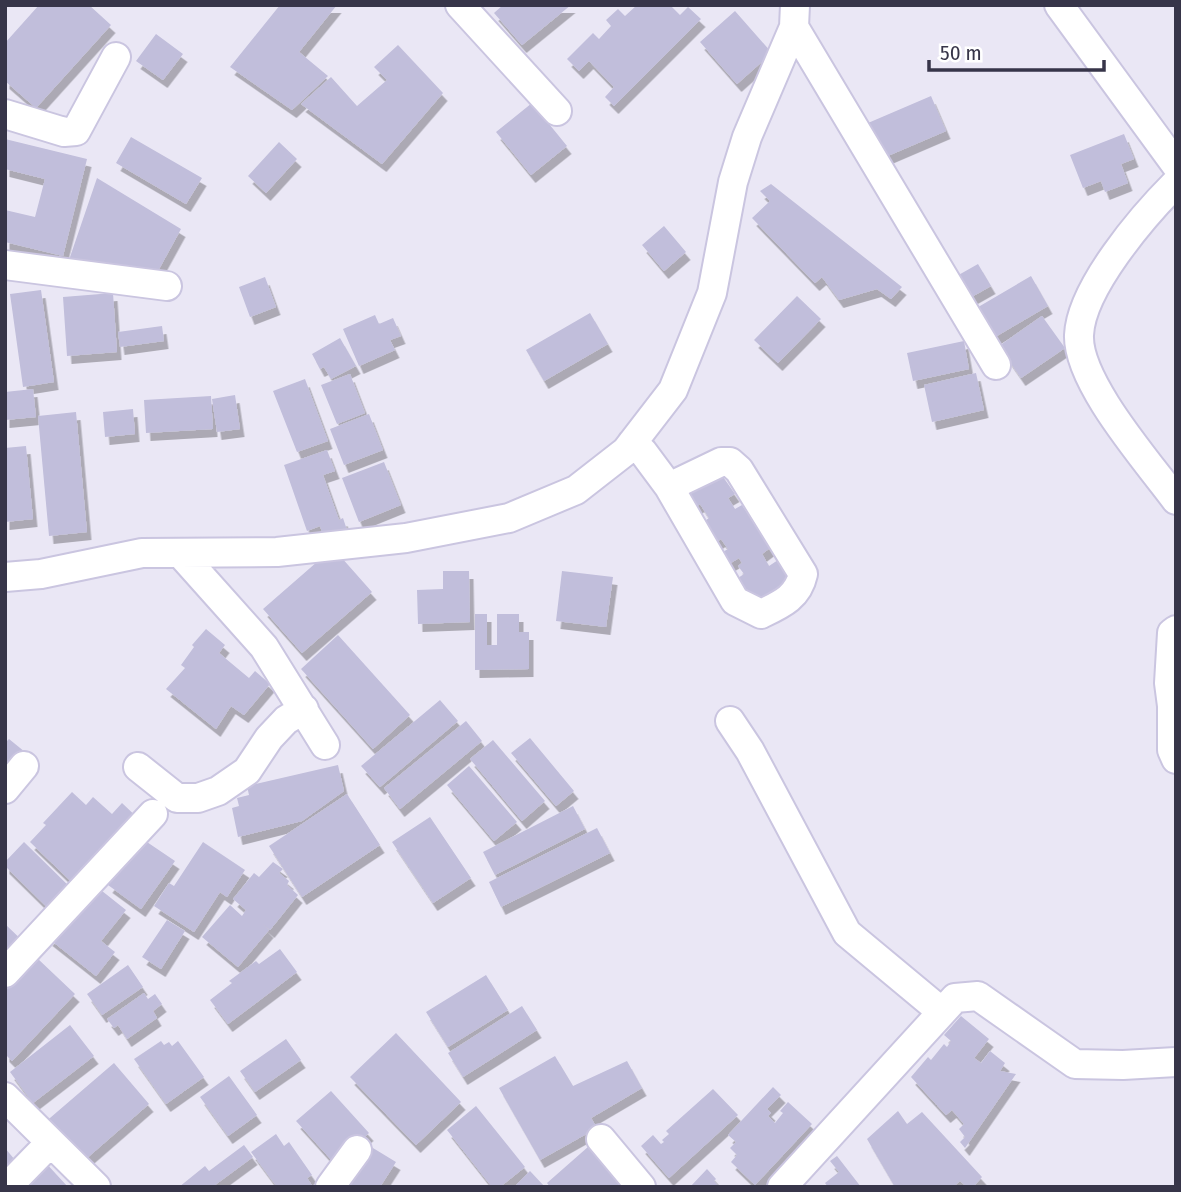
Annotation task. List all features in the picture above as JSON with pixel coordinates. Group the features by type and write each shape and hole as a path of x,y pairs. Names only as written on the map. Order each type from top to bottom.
{"street":[{"path":"460,5 557,111"},
{"path":"1059,5 1176,165"},
{"path":"795,16 996,365"},
{"path":"5,577 41,574 142,553 277,552 406,538 509,518 576,490 626,451 673,390 712,293 733,182 747,136 795,16"},
{"path":"5,114 64,132 76,131 116,57"},
{"path":"1176,183 1154,206 1113,259 1084,309 1079,336 1093,384 1176,500"},
{"path":"5,265 167,286"},
{"path":"632,443 643,452 669,487 735,601 761,614 787,601 800,587 803,574 739,470 730,462 721,462 669,487"},
{"path":"180,553 264,647 325,745"},
{"path":"1176,631 1172,633 1169,683 1172,750 1176,759"},
{"path":"138,767 177,799 198,798 218,791 247,771 269,738 286,720 304,709"},
{"path":"730,721 750,751 847,933 949,1005"},
{"path":"5,789 24,766"},
{"path":"5,973 153,814"},
{"path":"782,1187 949,1005 978,996 1076,1064 1176,1062"},
{"path":"5,1097 90,1185"},
{"path":"601,1139 641,1187"},
{"path":"7,1187 50,1143"},
{"path":"330,1187 357,1150"}],"building":[{"path":"39,5 89,5 111,25 36,108 5,81 5,43"},
{"path":"280,5 337,5 299,52 328,76 292,110 230,67"},
{"path":"503,5 571,5 522,45 494,13"},
{"path":"637,5 670,5 680,15 688,7 701,19 614,106 605,97 614,87 589,61 579,71 567,59 593,33 599,39 611,26 606,20 618,9 625,16"},
{"path":"735,11 772,53 737,84 700,42"},
{"path":"156,34 183,54 163,80 136,61"},
{"path":"398,45 443,93 382,164 301,104 331,77 357,106 387,80 374,67"},
{"path":"931,96 946,131 876,161 861,126"},
{"path":"532,103 567,146 531,175 496,132"},
{"path":"1124,134 1134,159 1121,164 1128,183 1105,192 1101,181 1083,188 1070,155"},
{"path":"131,137 202,178 186,204 116,163"},
{"path":"5,139 87,159 63,256 5,242 5,210 35,217 45,179 5,169"},
{"path":"279,142 297,159 266,193 248,176"},
{"path":"97,178 181,229 153,280 69,260"},
{"path":"771,184 902,287 891,299 877,289 839,300 822,277 815,283 752,218 770,201 760,191"},
{"path":"664,226 686,252 664,271 642,245"},
{"path":"978,264 991,286 968,299 955,277"},
{"path":"1031,276 1048,306 985,343 968,313"},
{"path":"265,277 276,307 250,317 239,287"},
{"path":"41,290 54,382 23,387 10,294"},
{"path":"113,293 117,352 67,356 63,297"},
{"path":"797,296 821,319 778,363 754,340"},
{"path":"590,313 608,344 544,381 526,350"},
{"path":"375,315 379,324 393,318 401,336 390,340 395,350 359,366 343,329"},
{"path":"1042,316 1065,348 1021,378 999,346"},
{"path":"162,326 164,341 120,347 118,332"},
{"path":"340,338 356,366 331,379 324,367 320,369 312,354"},
{"path":"964,341 969,369 913,381 907,353"},
{"path":"976,373 984,410 932,422 924,385"},
{"path":"350,374 365,413 337,424 321,385"},
{"path":"305,379 328,441 297,452 273,391"},
{"path":"33,389 36,417 5,420 5,392"},
{"path":"235,395 240,429 217,432 212,399"},
{"path":"211,396 213,429 146,433 144,400"},
{"path":"133,409 135,434 105,437 103,412"},
{"path":"76,412 87,532 49,536 38,416"},
{"path":"369,414 383,450 344,465 330,429"},
{"path":"26,446 33,519 5,522 5,448"},
{"path":"327,450 335,471 323,475 339,520 343,518 347,530 324,538 320,526 307,531 284,465"},
{"path":"384,462 401,505 359,522 342,478"},
{"path":"721,474 735,494 728,498 735,509 742,505 770,548 762,554 769,566 778,560 795,586 759,610 738,578 744,574 738,566 742,563 739,558 729,564 721,553 728,549 721,539 715,543 702,523 709,518 700,504 693,509 685,498 692,493 689,487"},
{"path":"333,548 372,592 302,653 263,609"},
{"path":"443,571 469,571 470,622 418,624 417,590 443,589"},
{"path":"562,571 613,577 606,627 556,621"},
{"path":"475,614 487,614 487,645 497,645 497,614 519,614 519,632 529,632 529,669 475,670"},
{"path":"206,629 225,645 219,653 249,678 255,671 270,684 244,715 231,706 216,729 166,689 185,668 181,665 194,647 192,645"},
{"path":"338,635 410,715 373,749 301,669"},
{"path":"440,700 458,721 380,787 361,766"},
{"path":"466,721 482,741 400,809 384,788"},
{"path":"530,738 574,791 556,806 511,753"},
{"path":"9,739 25,752 5,776 5,743"},
{"path":"493,740 545,801 522,821 470,759"},
{"path":"338,765 344,791 302,821 238,837 232,808 239,806 237,798 249,795 247,786"},
{"path":"469,766 517,822 494,841 447,785"},
{"path":"72,792 86,805 93,797 112,814 122,803 142,822 79,889 30,842 46,825 43,823"},
{"path":"347,794 380,845 302,897 269,846"},
{"path":"573,806 585,829 495,875 483,852"},
{"path":"430,817 471,878 433,903 392,842"},
{"path":"597,828 610,853 501,907 489,882"},
{"path":"141,838 175,861 141,909 108,885"},
{"path":"24,842 76,893 55,915 5,866 5,862"},
{"path":"203,842 245,870 227,897 220,892 194,932 154,906 169,883 174,886"},
{"path":"273,862 283,869 279,873 289,881 287,885 298,895 270,930 263,924 269,930 238,967 202,937 230,905 242,916 246,910 233,899 254,873 259,877"},
{"path":"92,883 126,910 101,941 115,952 96,976 48,938"},
{"path":"167,920 185,931 161,969 142,957"},
{"path":"5,924 28,946 5,969"},
{"path":"280,949 297,972 228,1024 210,1000 232,983 229,981 256,961 259,964"},
{"path":"37,958 75,994 12,1061 5,1054 5,991"},
{"path":"128,965 143,987 102,1015 87,994"},
{"path":"486,975 508,1010 448,1047 426,1012"},
{"path":"144,993 148,999 155,994 162,1004 153,1011 157,1018 127,1039 118,1025 114,1028 107,1019"},
{"path":"522,1006 537,1030 463,1077 448,1053"},
{"path":"961,1016 989,1039 974,1058 981,1063 990,1051 1005,1063 1000,1071 1016,1074 965,1148 960,1142 965,1137 959,1129 964,1124 952,1110 946,1115 911,1077 928,1057 931,1060 944,1044 947,1047 951,1041 944,1035"},
{"path":"70,1025 94,1056 33,1103 10,1072"},
{"path":"396,1033 461,1102 416,1145 350,1077"},
{"path":"286,1039 301,1060 255,1092 240,1071"},
{"path":"161,1041 164,1045 169,1042 172,1046 178,1041 204,1077 166,1104 134,1059"},
{"path":"555,1056 573,1086 627,1061 642,1088 591,1118 597,1128 540,1160 499,1088"},
{"path":"114,1063 149,1104 79,1165 43,1124"},
{"path":"229,1076 257,1115 228,1136 200,1097"},
{"path":"773,1087 781,1095 767,1109 771,1113 768,1116 775,1123 788,1102 812,1124 755,1185 731,1162 737,1155 730,1148 736,1142 728,1135"},
{"path":"713,1089 738,1115 669,1178 641,1146 653,1135 661,1144 664,1142 662,1140 669,1134 666,1131"},
{"path":"331,1091 369,1133 335,1164 296,1121"},
{"path":"476,1106 525,1167 500,1187 492,1187 447,1130"},
{"path":"898,1111 907,1124 922,1112 982,1177 973,1187 967,1187 960,1181 953,1187 895,1187 867,1139"},
{"path":"276,1134 284,1146 289,1142 312,1175 307,1178 313,1187 277,1187 251,1152"},
{"path":"597,1139 639,1187 550,1187 547,1183"},
{"path":"244,1145 253,1157 215,1185 216,1187 179,1187 205,1166 209,1171"},
{"path":"368,1145 396,1162 380,1187 345,1187"},
{"path":"5,1148 20,1166 5,1179"},
{"path":"837,1156 861,1187 828,1187 825,1183 839,1172 830,1161"},
{"path":"44,1161 68,1187 16,1187"},
{"path":"707,1169 719,1187 690,1187"},
{"path":"530,1171 545,1187 514,1187"}]}
